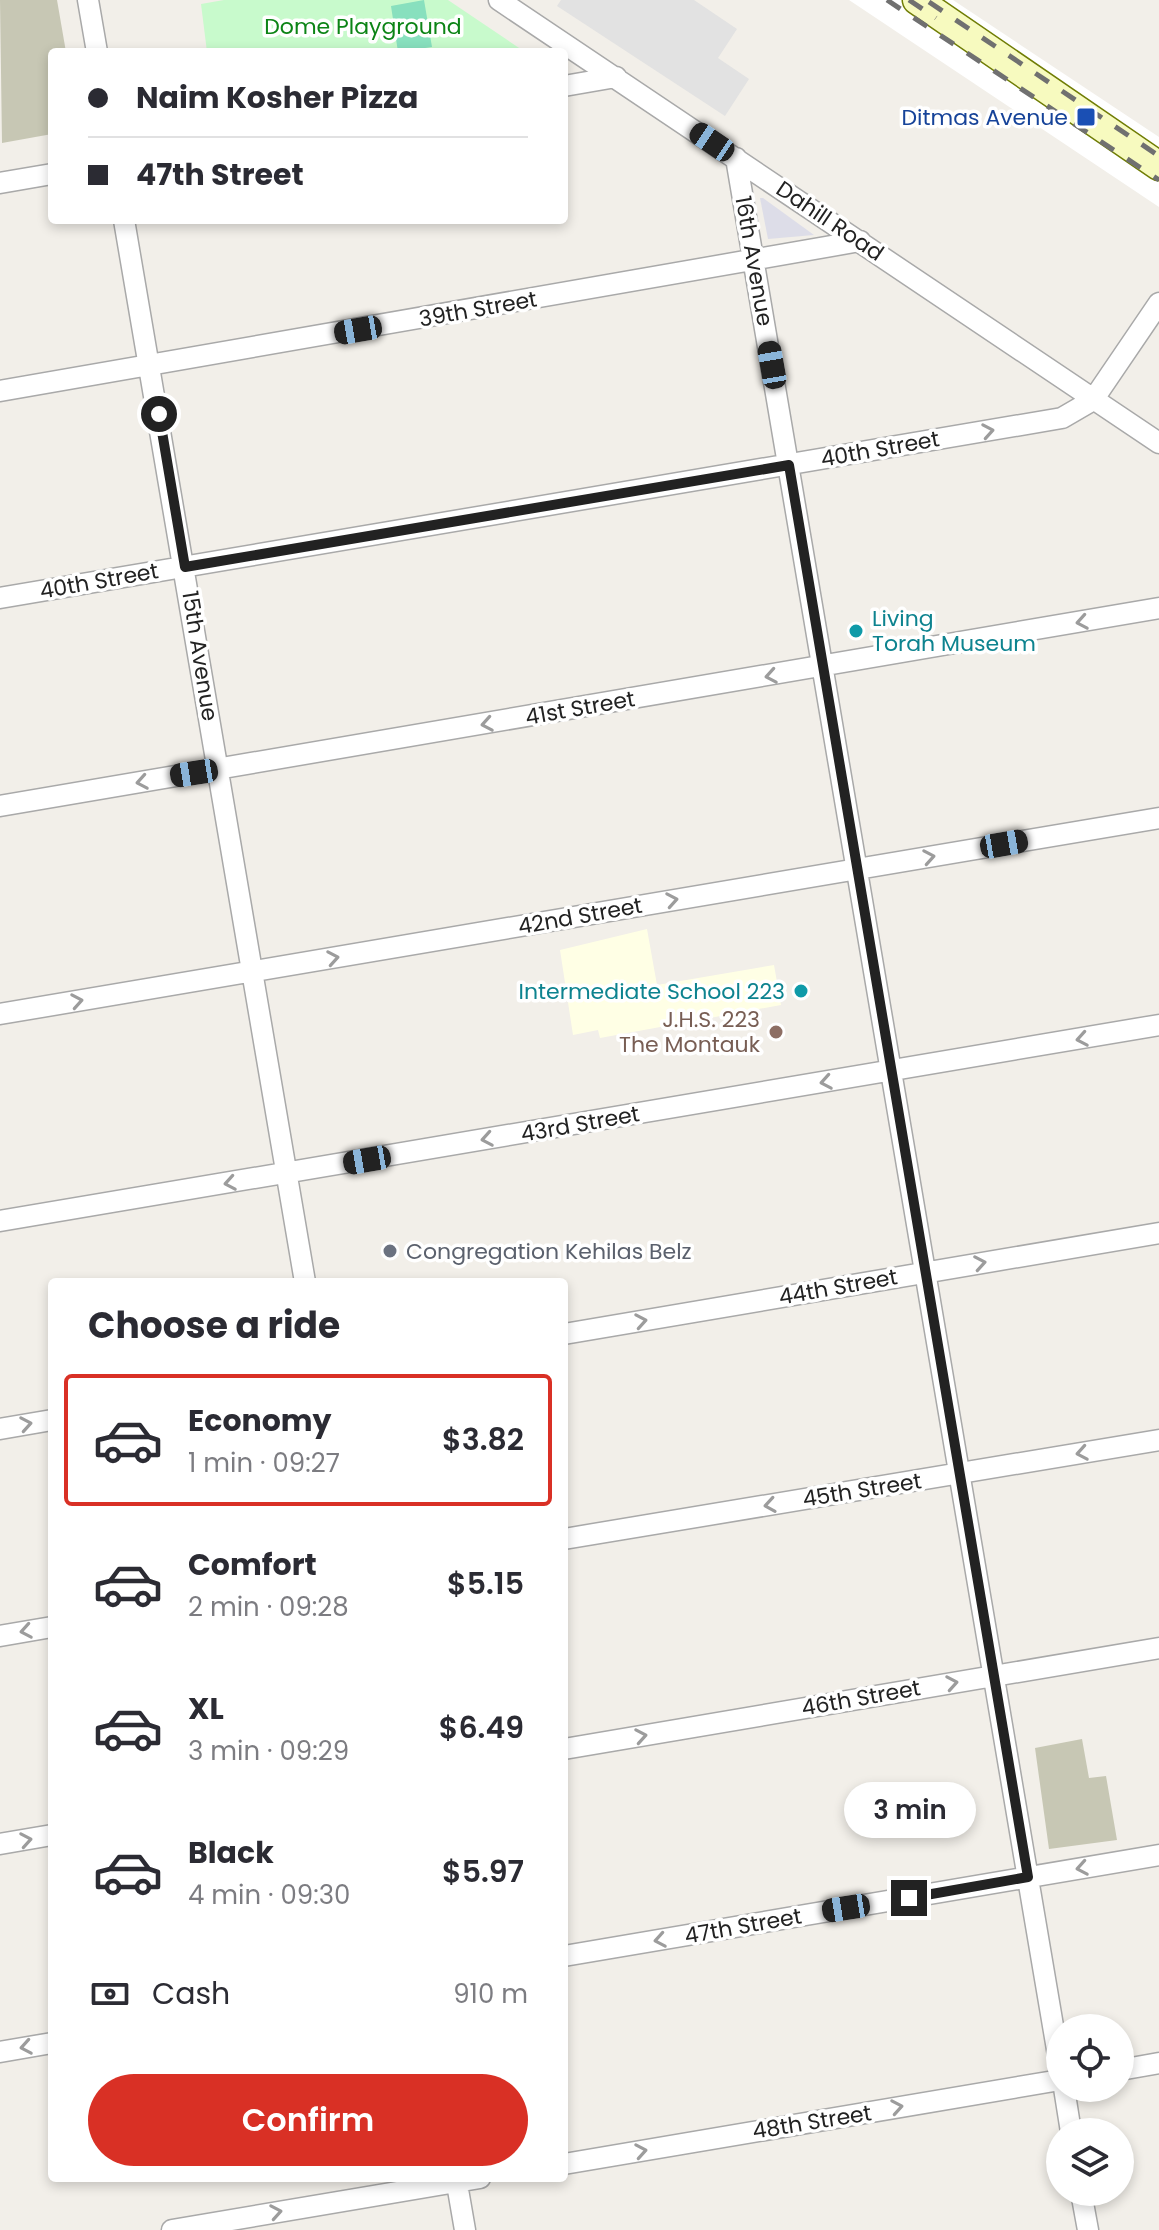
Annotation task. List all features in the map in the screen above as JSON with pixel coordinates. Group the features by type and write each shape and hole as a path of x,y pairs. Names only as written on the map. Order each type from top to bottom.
{"main road":[{"path":"917,0 1159,166"}],"street":[{"path":"88,0 96,48"},
{"name":"Dahill Road","path":"499,0 525,7 616,77 1159,443"},
{"path":"568,85 616,77"},
{"name":"16th Avenue","path":"736,158 1051,2014"},
{"path":"0,183 48,175"},
{"name":"15th Avenue","path":"125,224 304,1278"},
{"name":"39th Street","path":"0,391 755,262 860,241"},
{"path":"1093,400 1159,303"},
{"name":"40th Street","path":"0,598 1062,418 1093,400"},
{"name":"41st Street","path":"0,806 1159,608"},
{"name":"42nd Street","path":"0,1014 1159,818"},
{"name":"43rd Street","path":"0,1221 1159,1025"},
{"name":"44th Street","path":"568,1333 1159,1233"},
{"path":"0,1429 48,1421"},
{"name":"45th Street","path":"568,1538 1159,1440"},
{"path":"0,1636 48,1628"},
{"name":"46th Street","path":"568,1748 1159,1648"},
{"path":"0,1844 48,1836"},
{"name":"47th Street","path":"568,1955 1159,1855"},
{"path":"0,2052 48,2044"},
{"path":"1134,2067 1159,2063"},
{"name":"48th Street","path":"568,2163 1046,2082"},
{"path":"172,2230 446,2182"},
{"path":"457,2182 465,2230"},
{"path":"1084,2206 1088,2230"}],"shaded area":[{"path":"0,0 57,0 65,48 48,48 48,135 2,143"},
{"path":"561,0 694,0 737,29 718,58 749,79 725,116 557,6"},
{"path":"760,198 763,198 814,235 768,239"},
{"path":"647,929 657,985 774,965 781,1005 600,1038 598,1030 573,1035 560,950"},
{"path":"1082,1739 1089,1778 1106,1776 1117,1840 1049,1849 1035,1748"}],"green space":[{"name":"Dome Playground","path":"224,0 448,0 519,48 206,48 201,4"},
{"path":"424,0 432,47 397,48 391,6"}],"pier":[{"path":"849,0 953,0 1159,137 1159,207"}],"railway":[{"path":"887,0 1159,180"},
{"path":"909,0 936,18"},
{"path":"929,2 1159,156"}],"place":[{"name":"Ditmas Avenue","path":"1086,117"},
{"name":"Living Torah Museum","path":"856,631"},
{"name":"Intermediate School 223","path":"801,991"},
{"name":"J.H.S. 223 The Montauk","path":"776,1032"},
{"name":"Congregation Kehilas Belz","path":"390,1251"}],"route":[{"path":"159,414 185,567 789,465 1028,1877 909,1898"}]}
